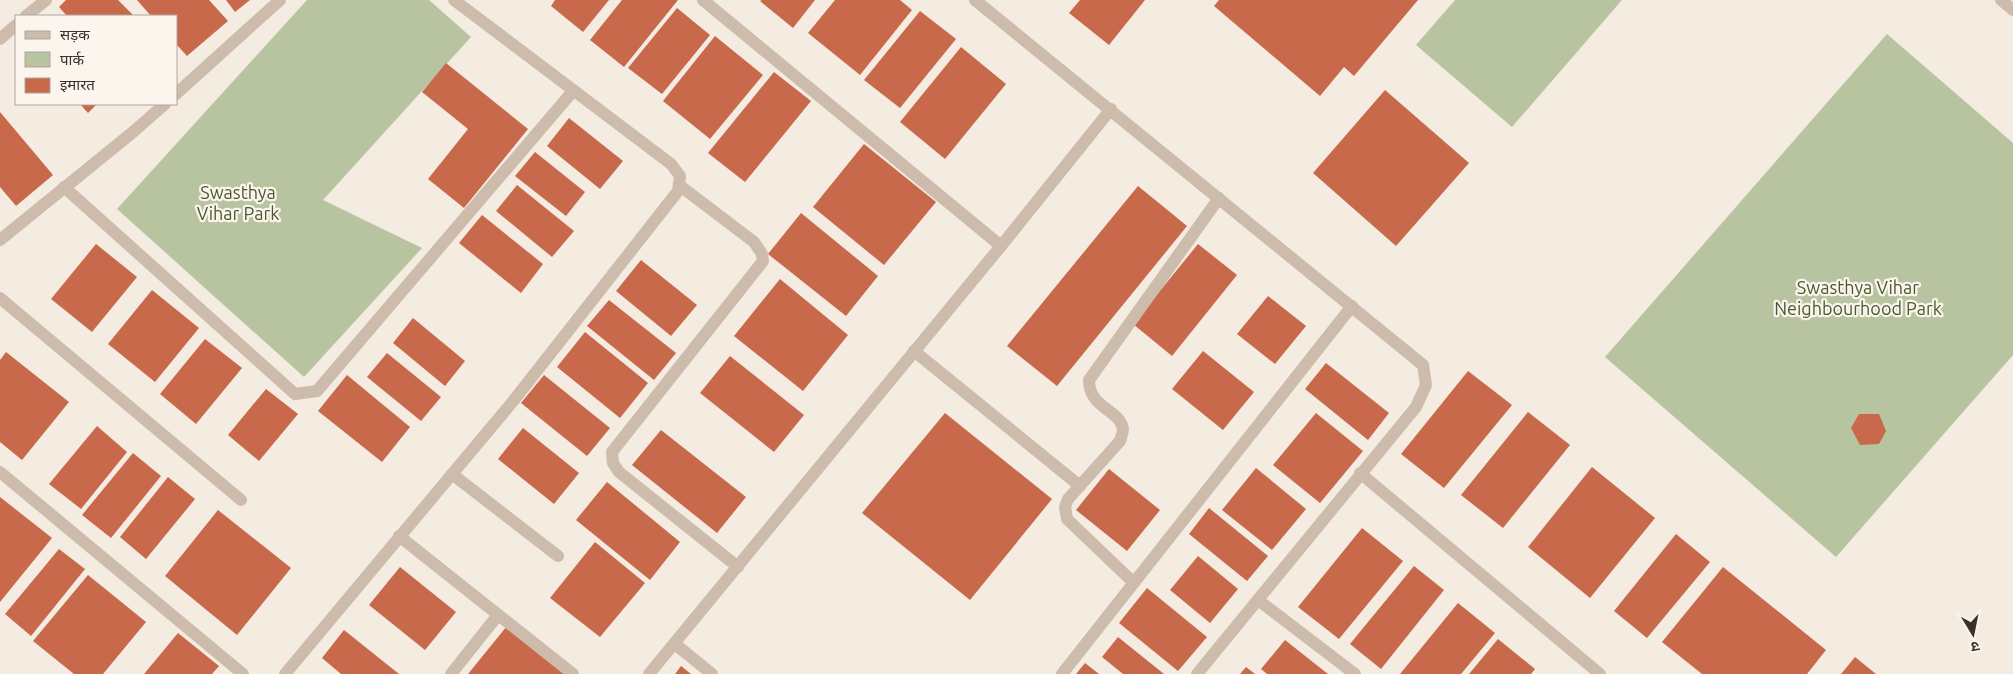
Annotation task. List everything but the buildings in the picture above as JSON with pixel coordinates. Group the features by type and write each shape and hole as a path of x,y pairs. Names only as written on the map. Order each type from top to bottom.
{"street":[{"path":"27,15 46,0"},
{"path":"178,92 280,0"},
{"path":"285,674 514,400 678,191 680,176 671,164 454,0"},
{"path":"703,0 1001,246"},
{"path":"975,0 1423,365 1426,385 1416,407 1197,674"},
{"path":"2001,0 2013,10"},
{"path":"0,39 15,26"},
{"path":"64,187 295,394 317,392 573,91"},
{"path":"0,240 164,105"},
{"path":"649,674 1001,246 1111,109"},
{"path":"679,185 754,242 762,254 763,261 612,452 613,464 619,472 738,567"},
{"path":"1134,583 1067,519 1065,507 1068,499 1120,441 1123,429 1118,419 1096,401 1089,391 1089,380 1219,198"},
{"path":"0,298 241,500"},
{"path":"1062,674 1352,306"},
{"path":"914,351 1080,486"},
{"path":"0,472 243,674"},
{"path":"1360,473 1600,674"},
{"path":"452,474 558,556"},
{"path":"399,536 572,674"},
{"path":"1258,600 1355,674"},
{"path":"451,674 498,615"},
{"path":"675,644 712,674"}],"green space":[{"name":"Swasthya Vihar Park","path":"307,0 429,0 471,37 323,200 422,248 304,377 117,209"},
{"path":"1455,0 1622,0 1512,127 1416,45"},
{"name":"Swasthya Vihar Neighbourhood Park","path":"1887,34 2013,143 2013,355 1836,557 1605,357"}]}
